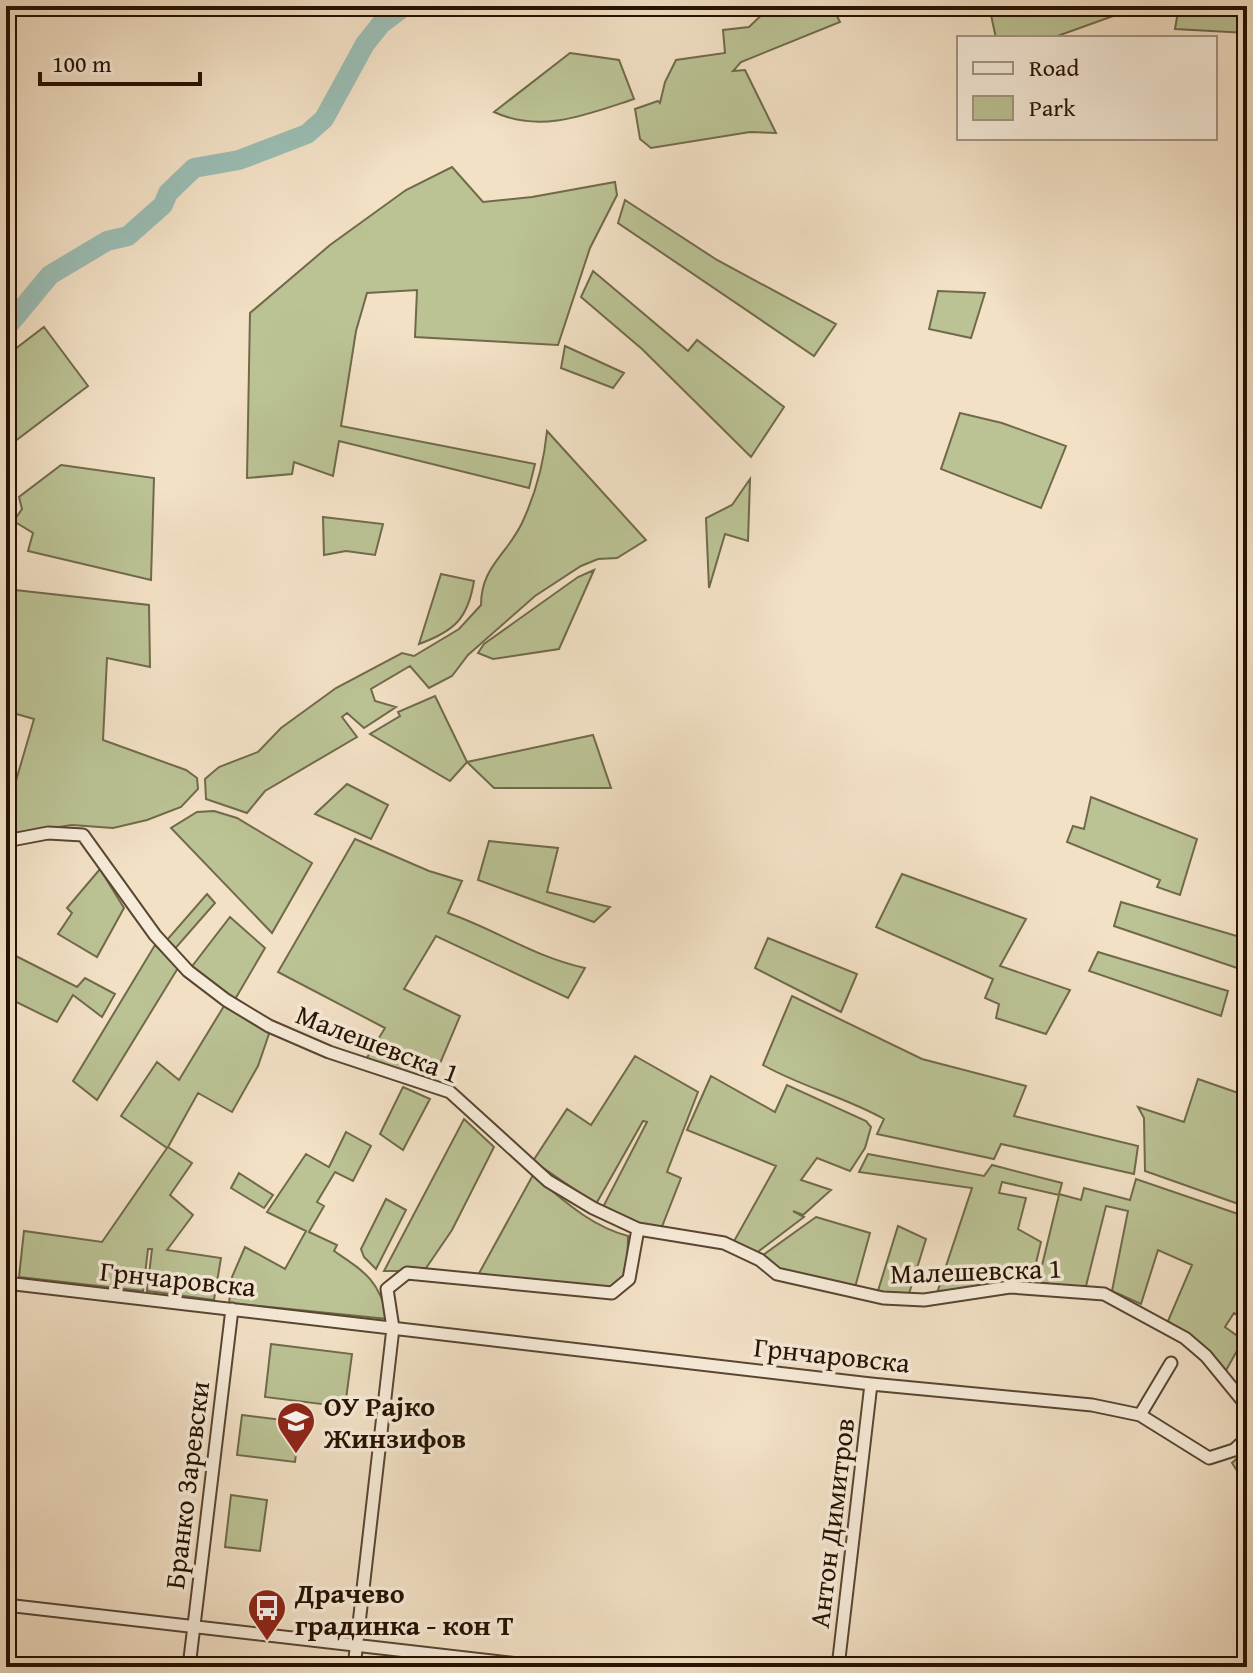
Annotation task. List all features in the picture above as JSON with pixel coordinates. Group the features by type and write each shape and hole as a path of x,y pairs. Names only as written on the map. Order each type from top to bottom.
{"street":[{"name":"Малешевска 1","path":"6,841 48,833 83,835 152,931 188,971 226,1000 269,1026 329,1052 450,1092 548,1181 638,1229 724,1243 760,1260 777,1274 883,1298 924,1300 1020,1287 1104,1294 1185,1338 1206,1356 1247,1406"},
{"path":"354,1667 393,1328 387,1289 407,1273 617,1291 629,1279 638,1229"},
{"name":"Грнчаровска","path":"6,1283 871,1384 1092,1405 1140,1415 1209,1458 1234,1450 1247,1438"},
{"name":"Бранко Заревски","path":"189,1667 232,1309"},
{"path":"1140,1415 1171,1363"},
{"name":"Антон Димитров","path":"838,1667 871,1384"},
{"path":"6,1605 545,1667"}],"green space":[{"path":"771,6 832,6 840,22 741,62 733,71 745,70 776,133 750,132 651,148 640,139 635,109 658,101 660,103 665,82 676,60 725,53 723,30 749,27"},
{"path":"989,6 1141,6 1058,36 996,36"},
{"path":"1179,6 1247,6 1247,33 1175,29"},
{"path":"570,53 619,60 634,99 582,116 547,122 512,118 494,112"},
{"path":"452,167 483,202 615,182 617,195 590,248 558,345 415,337 417,290 367,293 356,331 341,426 535,464 529,488 339,441 333,476 294,462 292,474 247,478 250,313 330,245 406,190"},
{"path":"625,200 717,260 836,324 814,356 618,223"},
{"path":"593,271 688,351 697,340 784,407 751,457 642,349 581,297"},
{"path":"938,291 985,293 971,338 929,329"},
{"path":"44,327 88,386 6,448 6,356"},
{"path":"565,346 624,373 613,388 561,368"},
{"path":"960,413 1002,423 1066,446 1041,508 941,469"},
{"path":"547,431 646,540 617,558 598,559 581,566 535,596 468,655 452,676 429,688 410,666 371,689 375,701 396,707 364,728 347,713 342,717 357,737 265,791 247,813 206,799 205,779 219,767 258,752 281,728 336,688 402,653 414,656 459,629 481,605 490,571 522,523 538,478"},
{"path":"61,465 154,478 151,580 28,551 33,533 15,522 6,547 6,532 22,509 19,497"},
{"path":"750,479 748,541 725,534 709,588 706,518 732,505"},
{"path":"323,517 383,524 375,555 346,551 324,555"},
{"path":"594,570 559,649 493,659 478,653 484,644 578,577"},
{"path":"441,574 474,581 468,605 451,628 419,644"},
{"path":"6,589 149,605 150,667 107,658 103,740 186,770 197,778 198,789 181,807 113,828 72,825 6,835 6,815 34,719 6,711"},
{"path":"435,696 467,762 450,781 370,734 400,716 398,712"},
{"path":"593,735 611,788 494,788 467,762"},
{"path":"347,784 388,805 371,839 315,814"},
{"path":"1091,797 1197,839 1180,895 1157,887 1160,880 1067,842 1073,826 1084,829"},
{"path":"214,811 237,818 312,863 272,933 171,828 197,812"},
{"path":"355,839 429,871 462,881 448,913 548,957 585,968 568,998 436,936 404,989 460,1016 433,1080 365,1061 385,1028 278,972"},
{"path":"489,841 558,848 547,892 610,907 594,922 478,880"},
{"path":"100,869 124,908 97,957 58,934 72,913 67,908"},
{"path":"902,874 1026,919 1000,966 1070,990 1046,1034 996,1018 999,1004 985,998 993,979 876,927"},
{"path":"207,894 215,903 173,951 166,941"},
{"path":"1121,902 1247,939 1247,949 1237,968 1114,926"},
{"path":"230,917 265,948 234,1001 190,969"},
{"path":"768,938 857,974 841,1012 755,968"},
{"path":"155,945 178,968 97,1100 73,1081"},
{"path":"6,951 77,987 85,978 115,994 102,1017 73,995 57,1022 6,997"},
{"path":"1098,952 1228,991 1221,1016 1089,971"},
{"path":"792,996 922,1059 1026,1086 1014,1116 1138,1146 1134,1174 1001,1144 994,1159 877,1134 884,1119 763,1065"},
{"path":"224,1006 270,1031 258,1066 232,1112 198,1093 168,1147 192,1163 170,1195 193,1215 167,1250 221,1258 214,1300 147,1291 152,1249 148,1249 143,1291 19,1277 24,1231 102,1242 167,1148 121,1116 157,1062 179,1080"},
{"path":"635,1056 698,1092 667,1172 681,1178 661,1229 619,1219 602,1209 647,1122 643,1121 596,1204 533,1161 567,1109 591,1125"},
{"path":"711,1076 775,1112 787,1085 866,1121 871,1127 865,1148 850,1171 817,1158 801,1180 831,1190 803,1215 793,1211 804,1217 755,1254 733,1243 776,1166 687,1130"},
{"path":"1198,1079 1247,1096 1247,1207 1145,1171 1144,1118 1138,1107 1184,1122"},
{"path":"403,1087 430,1099 403,1150 380,1134"},
{"path":"464,1119 494,1147 452,1230 424,1271 384,1271"},
{"path":"346,1132 371,1146 353,1181 335,1172 317,1202 324,1206 309,1232 337,1245 334,1251 369,1278 380,1295 388,1319 229,1303 232,1277 245,1247 285,1269 306,1231 267,1212 306,1154 329,1167"},
{"path":"868,1154 984,1176 992,1165 1062,1183 1059,1194 1081,1200 1084,1188 1130,1200 1136,1179 1247,1217 1247,1322 1234,1313 1225,1327 1243,1340 1224,1374 1168,1321 1192,1265 1158,1250 1141,1304 1112,1291 1128,1211 1106,1206 1085,1290 1038,1282 1059,1195 1002,1182 999,1193 1026,1198 1018,1229 1041,1242 1031,1284 936,1296 972,1188 859,1172"},
{"path":"239,1173 273,1195 264,1208 231,1188"},
{"path":"533,1175 589,1219 628,1236 627,1275 620,1286 598,1289 477,1277"},
{"path":"386,1199 406,1210 376,1269 361,1249"},
{"path":"816,1217 870,1233 854,1291 777,1270 759,1258"},
{"path":"898,1226 926,1239 908,1297 877,1294"},
{"path":"271,1344 352,1354 345,1407 265,1397"},
{"path":"242,1415 300,1422 295,1462 237,1455"},
{"path":"1247,1449 1247,1486 1232,1463"},
{"path":"231,1495 267,1500 260,1551 225,1547"}],"waterway":[{"path":"6,328 50,275 107,241 128,236 163,205 168,193 194,168 239,160 307,134 324,119 365,44 381,24 405,6"}],"place":[{"name":"ОУ Рајко Жинзифов","path":"296,1455"},
{"name":"Драчево градинка - кон Т","path":"267,1642"}]}
